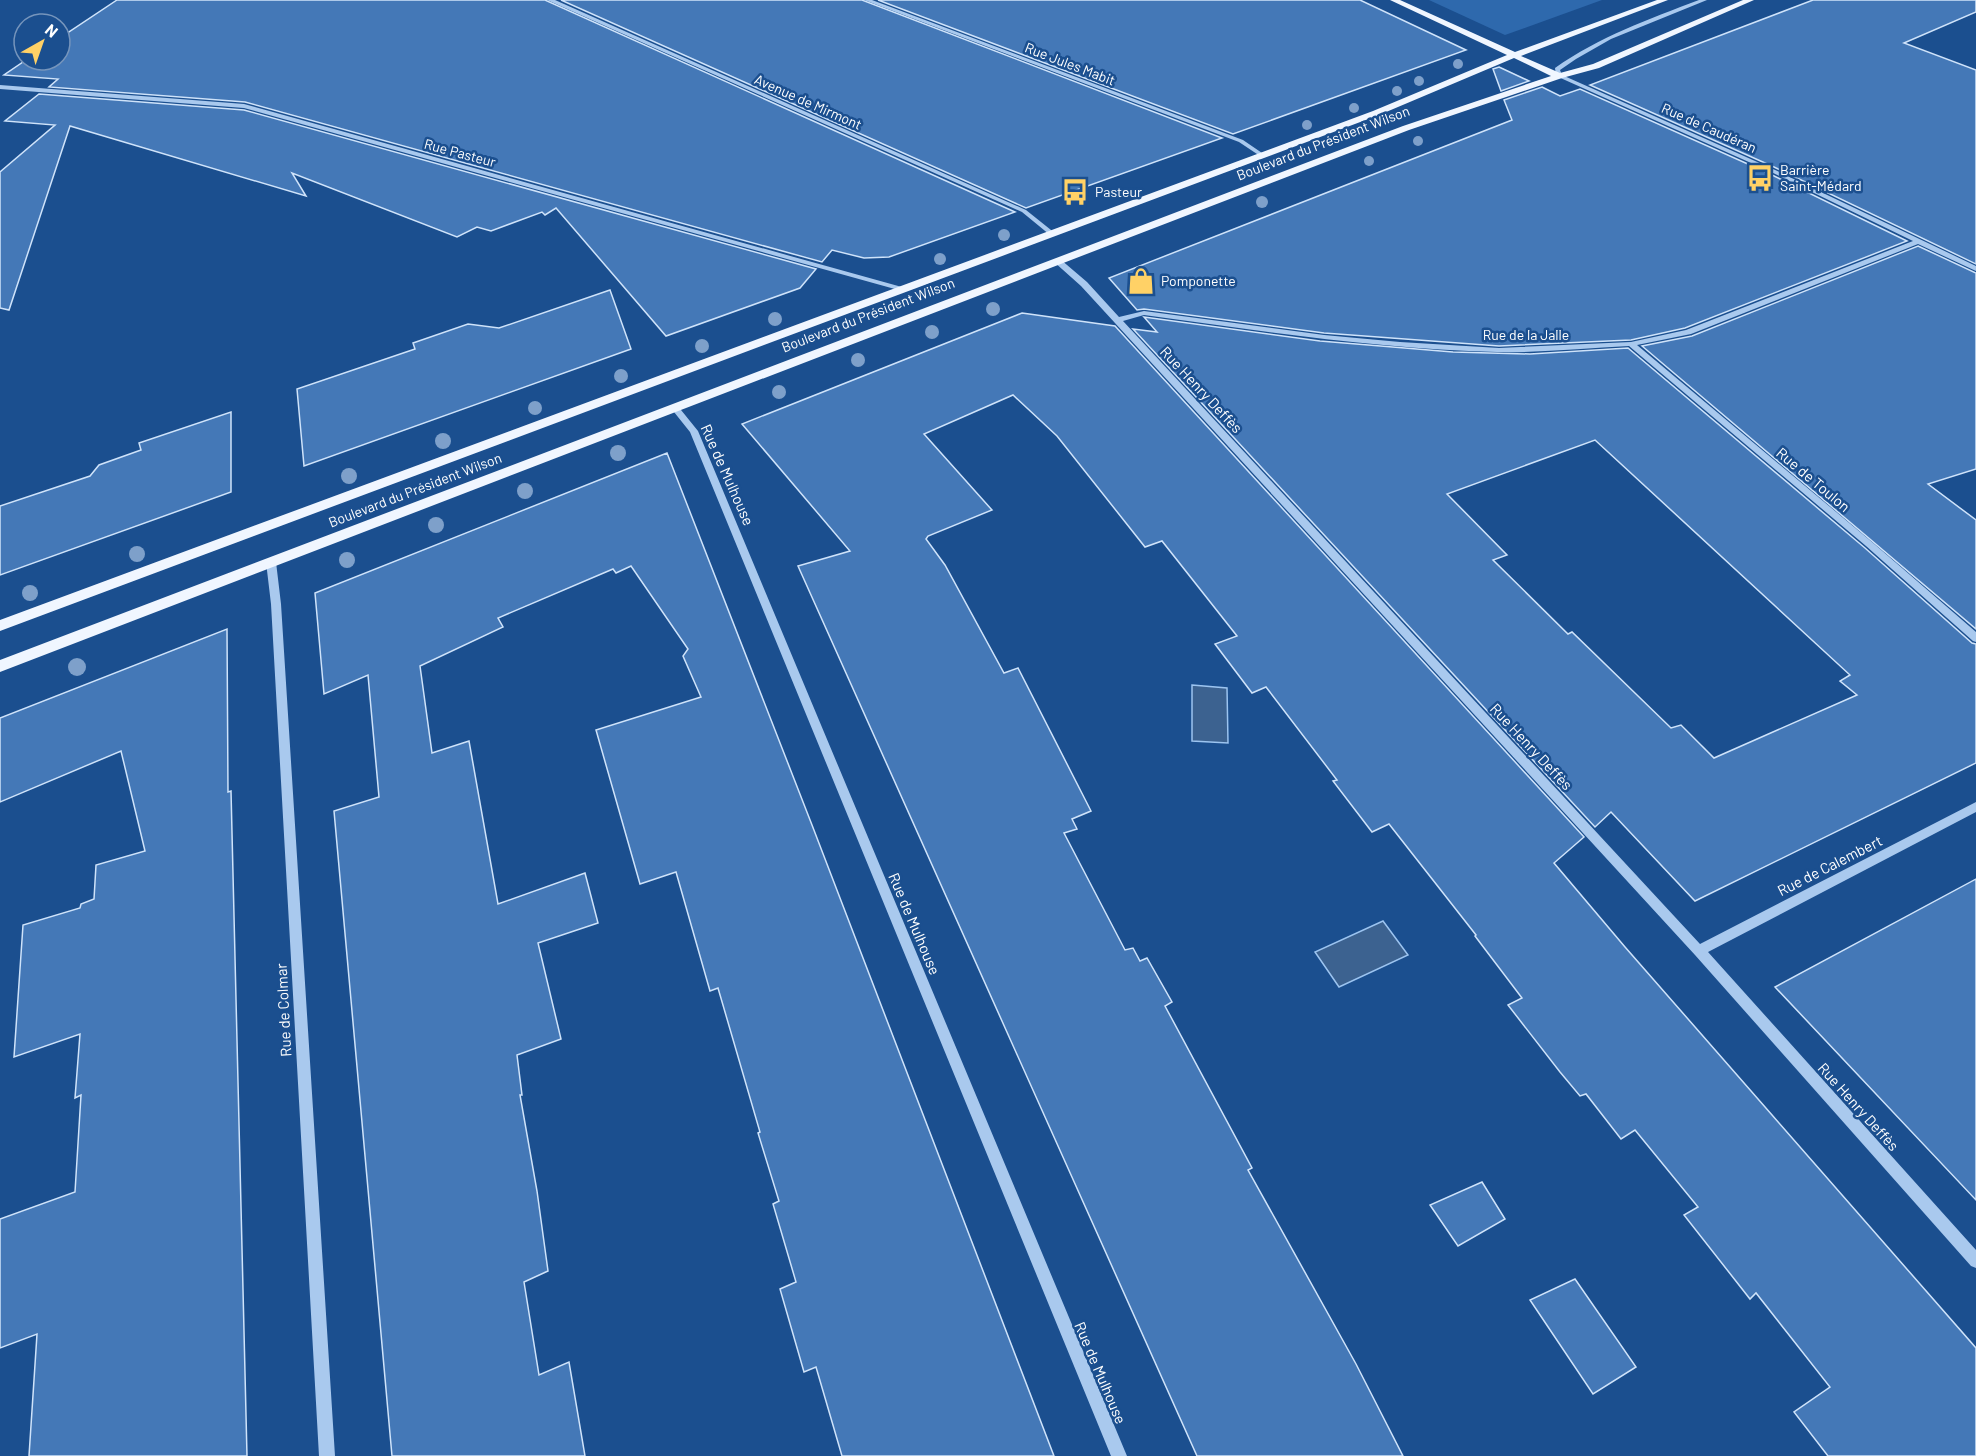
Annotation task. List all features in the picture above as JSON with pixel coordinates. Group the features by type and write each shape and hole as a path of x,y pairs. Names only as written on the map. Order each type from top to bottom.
{"main road":[{"path":"1394,0 1559,76"},
{"name":"Boulevard du Président Wilson","path":"0,626 1376,113 1514,56 1664,0"},
{"name":"Boulevard du Président Wilson","path":"0,666 1406,128 1559,76 1596,66 1750,0"}],"street":[{"name":"Avenue de Mirmont","path":"550,0 1024,212 1052,234"},
{"name":"Rue Jules Mabit","path":"867,0 1241,141 1262,155"},
{"path":"1559,76 1557,69 1575,56 1636,26 1704,0"},
{"name":"Rue de Caudéran","path":"1559,76 1771,170 1976,269"},
{"name":"Rue Pasteur","path":"0,87 244,106 905,289"},
{"name":"Rue de la Jalle","path":"1118,320 1144,313 1324,337 1499,350 1631,344 1688,332 1919,241"},
{"name":"Rue Henry Deffès","path":"1057,261 1078,278 1118,320 1699,951 1976,1261"},
{"name":"Rue de Toulon","path":"1631,344 1869,543 1976,638"},
{"name":"Rue de Mulhouse","path":"675,407 694,431 1119,1456"},
{"name":"Rue de Colmar","path":"271,562 278,639 327,1456"},
{"name":"Rue de Calembert","path":"1699,951 1976,807"}],"shaded area":[{"path":"1429,0 1602,0 1505,35"},
{"path":"1192,685 1227,688 1228,743 1192,741"},
{"path":"1383,921 1408,955 1339,987 1315,952"}],"building":[{"path":"117,0 545,0 1015,212 889,257 864,258 832,250 822,262 245,102 49,87 58,79 4,75 12,70 12,72 72,72 72,30"},
{"path":"561,0 862,0 1222,138 1026,208"},
{"path":"878,0 1360,0 1466,50 1233,134"},
{"path":"1813,0 1976,0 1976,12 1904,43 1976,70 1976,264 1774,167 1590,85"},
{"path":"1499,67 1529,81 1501,91 1493,69"},
{"path":"1542,87 1560,96 1580,89 1768,173 1907,241 1685,328 1631,340 1499,346 1324,333 1144,309 1137,310 1109,278 1512,120 1504,100"},
{"path":"39,94 244,110 816,269 800,288 666,336 556,208 545,215 542,212 491,231 477,227 457,237 292,173 306,196 70,126 9,310 0,308 0,172 55,125 5,121"},
{"path":"1918,246 1976,273 1976,469 1928,484 1976,520 1976,629 1642,346 1692,336"},
{"path":"610,290 631,349 304,466 297,389 415,349 413,343 468,324 499,328"},
{"path":"1022,313 1115,326 1584,837 1554,863 1976,1348 1976,1456 1828,1456 1794,1412 1830,1387 1756,1293 1750,1299 1684,1215 1698,1207 1635,1130 1621,1139 1586,1094 1580,1096 1560,1072 1508,1005 1522,998 1389,824 1372,832 1333,781 1337,780 1266,687 1252,693 1215,644 1237,636 1162,541 1145,547 1057,436 1013,395 924,434 992,510 928,536 926,539 945,565 1004,673 1018,668 1091,811 1072,819 1077,829 1064,833 1125,950 1133,948 1140,961 1147,958 1172,1002 1165,1006 1252,1168 1248,1170 1356,1364 1403,1456 1197,1456 798,566 850,551 742,424"},
{"path":"1144,317 1320,341 1453,352 1530,354 1628,348 1865,548 1972,643 1976,644 1976,763 1695,901 1611,812 1595,827 1133,329 1157,332","holes":["1595,440 1850,675 1840,681 1857,695 1714,758 1681,725 1671,728 1572,632 1568,634 1493,560 1507,555 1447,494"]},
{"path":"231,412 231,492 0,575 0,506 90,476 99,465 141,450 139,443"},
{"path":"667,453 1054,1456 842,1456 816,1367 804,1372 780,1289 796,1282 773,1204 779,1201 718,988 710,991 676,872 640,884 596,730 701,697 683,656 688,649 631,566 616,573 613,569 498,618 503,627 420,666 432,753 469,741 498,904 585,873 598,923 538,943 561,1039 517,1055 522,1095 520,1095 548,1271 524,1282 539,1375 569,1362 585,1456 392,1456 334,811 379,797 368,675 324,694 315,593"},
{"path":"227,629 228,792 231,791 247,1456 29,1456 37,1334 0,1348 0,1219 75,1192 81,1095 75,1098 80,1034 14,1057 23,925 80,908 81,904 94,899 96,865 145,851 121,751 0,802 0,718"},
{"path":"1976,879 1976,1200 1775,987"},
{"path":"1482,1182 1505,1219 1458,1246 1430,1205"},
{"path":"1575,1279 1636,1367 1593,1394 1530,1300"}],"place":[{"name":"Barrière Saint-Médard","path":"1760,178"},
{"name":"Pasteur","path":"1075,192"},
{"name":"Pomponette","path":"1141,281"}]}
